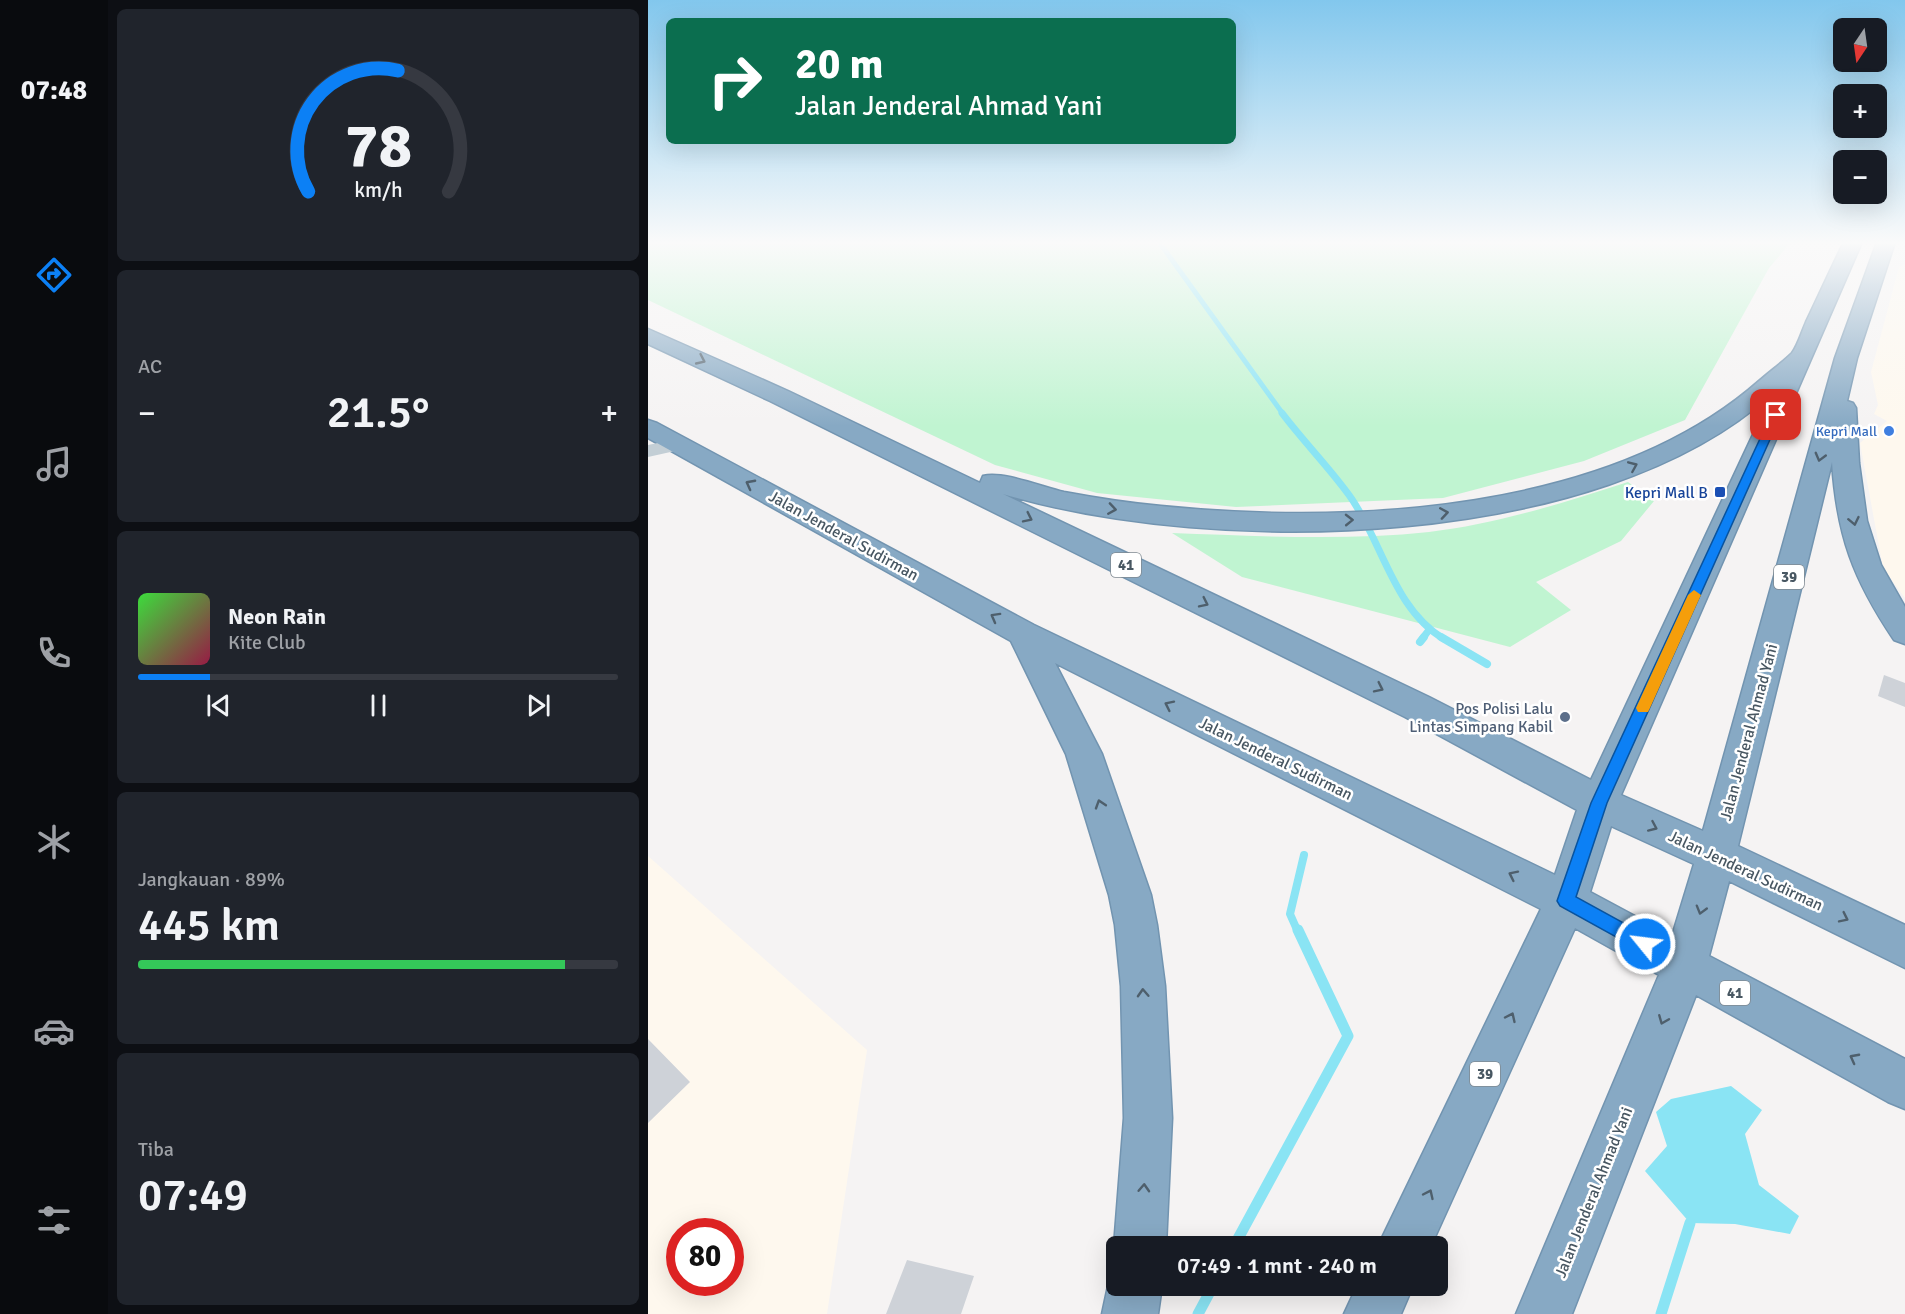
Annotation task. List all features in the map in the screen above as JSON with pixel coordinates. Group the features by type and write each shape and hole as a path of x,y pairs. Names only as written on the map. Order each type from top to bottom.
{"highway":[{"name":"39","path":"1409,1236 1566,901 1599,803 1826,303"},
{"name":"Jalan Jenderal Ahmad Yani","path":"1544,1314 1685,966 1846,358 1865,303"},
{"name":"Jalan Jenderal Sudirman","path":"648,336 779,396 1417,707 1599,803 1716,855 1905,947"},
{"path":"779,396 962,472 1029,494 1140,513 1226,520 1386,519 1436,514 1528,498 1585,484 1633,466 1676,446 1741,408 1805,352"},
{"path":"1846,358 1844,442 1850,499 1858,539 1862,555 1891,611 1905,632"},
{"name":"Jalan Jenderal Sudirman","path":"648,428 662,448 1023,633 1566,901 1905,1085"},
{"path":"1023,633 1084,754 1130,895 1136,925 1143,986 1148,1118 1141,1236"},
{"path":"1130,1314 1133,1296"},
{"path":"1372,1314 1381,1296"}],"shaded area":[{"name":"Kepri Mall","path":"1889,303 1905,303 1905,598 1883,568 1860,443 1887,421 1874,414 1878,405 1871,372"},
{"path":"648,856 867,1050 827,1314 648,1314"}],"green space":[{"path":"655,303 1749,303 1685,420 1584,461 1443,498 1236,507 1097,493 995,465"},
{"path":"1628,482 1654,501 1621,541 1536,582 1571,610 1510,647 1242,577 1172,533 1333,537 1429,532 1505,518"}],"water":[{"path":"1731,1086 1762,1110 1745,1134 1759,1185 1799,1216 1790,1234 1735,1224 1690,1223 1645,1171 1667,1146 1656,1112 1671,1099"}],"building":[{"path":"1884,675 1905,683 1905,707 1878,696"},
{"path":"648,1039 690,1082 648,1123"},
{"path":"907,1260 974,1276 961,1314 886,1314"}],"waterway":[{"path":"1203,303 1283,414"},
{"path":"1282,413 1349,495 1371,532 1400,592 1412,610 1443,638"},
{"path":"1422,639 1429,630"},
{"path":"1420,642 1424,637"},
{"path":"1443,638 1487,664"},
{"path":"1298,932 1290,914 1304,855"},
{"path":"1239,1236 1348,1036 1298,930"},
{"path":"1661,1314 1690,1223"},
{"path":"1198,1314 1208,1296"}],"slow traffic":[{"path":"1643,708 1694,595"}],"place":[{"name":"Kepri Mall","path":"1889,431"},
{"name":"Kepri Mall B","path":"1720,492"},
{"name":"Pos Polisi Lalu Lintas Simpang Kabil","path":"1565,717"}],"route":[{"path":"1645,944 1566,901 1599,803 1776,415"}]}
